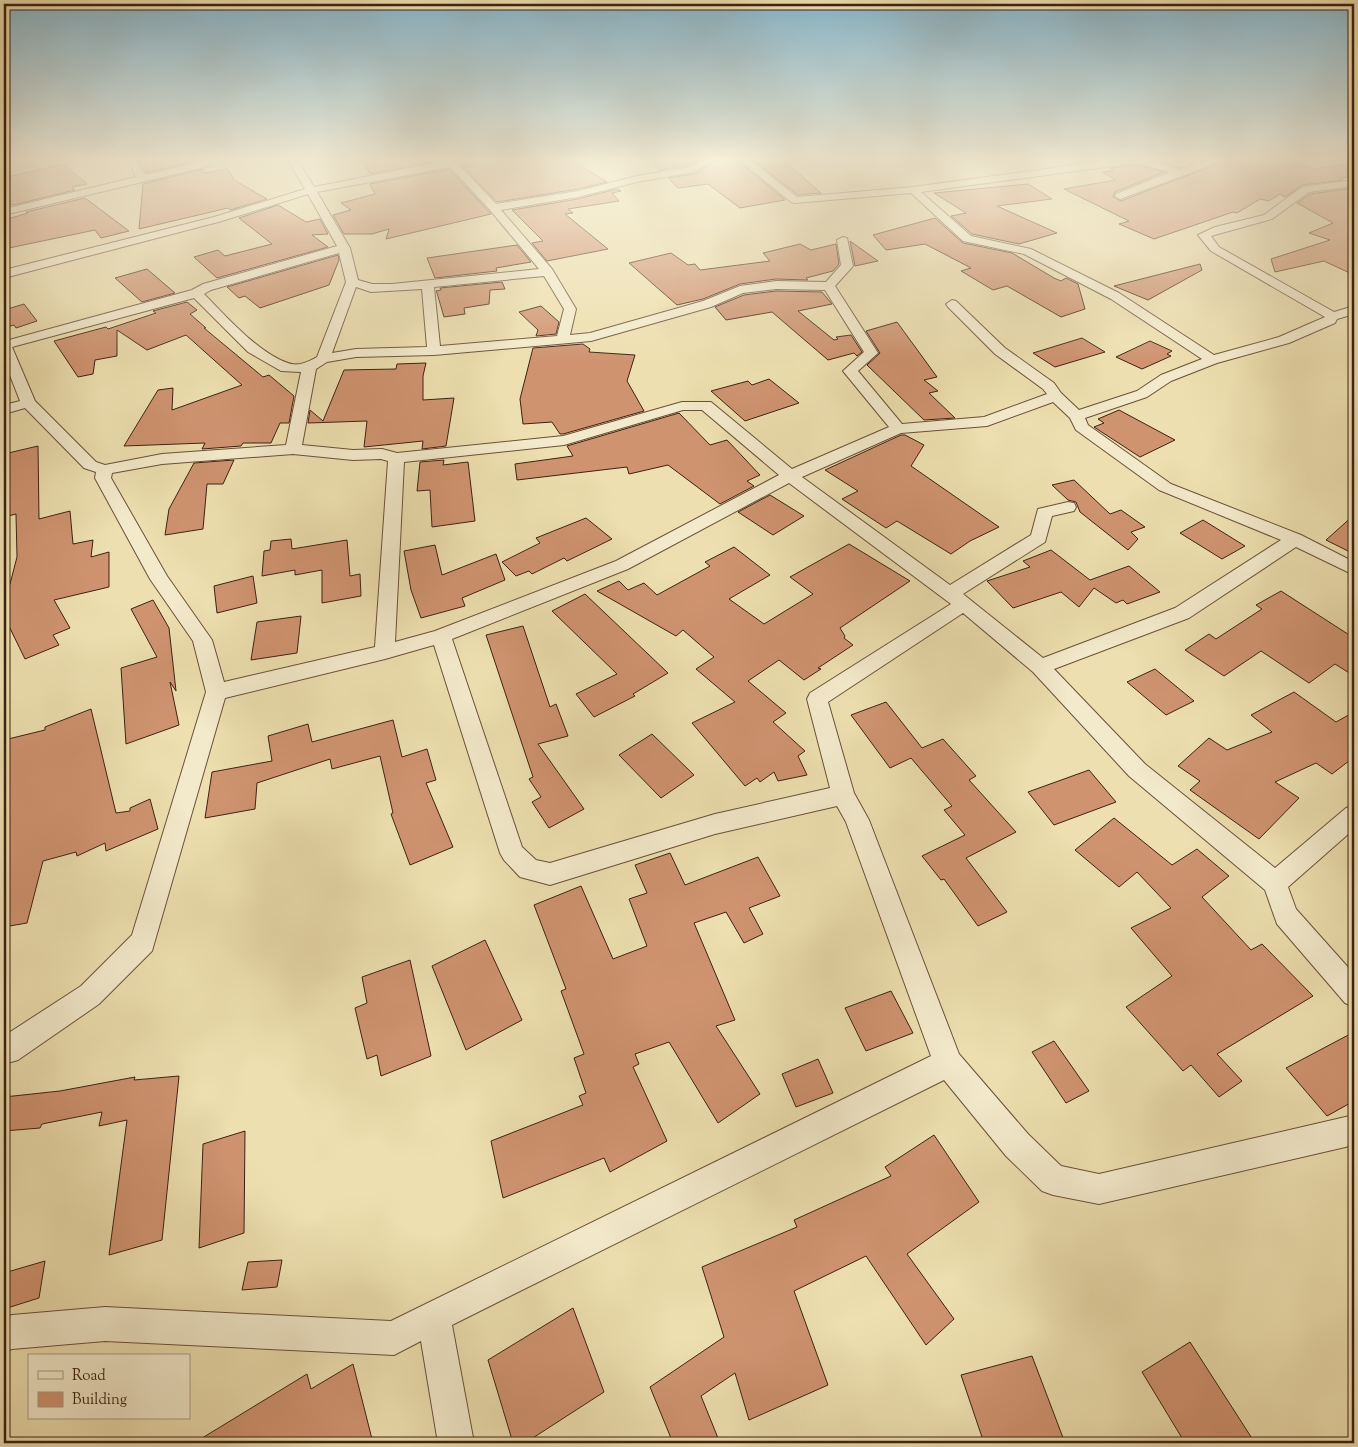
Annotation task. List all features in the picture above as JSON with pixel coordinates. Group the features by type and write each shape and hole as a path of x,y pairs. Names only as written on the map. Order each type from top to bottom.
{"street":[{"path":"4,274 189,227"},
{"path":"323,359 352,282 344,248 333,227"},
{"path":"510,227 548,272 570,308 563,338"},
{"path":"953,227 967,239 1027,251 1115,296 1212,360"},
{"path":"1229,227 1204,236 1215,249 1332,316"},
{"path":"196,293 253,349 286,368 309,366 323,359 356,353 434,351 591,336 707,304 740,290 776,285 829,286 847,266 843,240"},
{"path":"344,248 207,287 196,293 5,344 28,403 90,465 104,470 162,458 293,449 353,455 382,454 396,458 564,440 682,406 706,405 790,476 957,599 1040,667 1137,770 1276,883 1286,916 1354,994"},
{"path":"352,282 371,288 548,272"},
{"path":"428,284 434,351"},
{"path":"829,286 871,353 850,371 898,429"},
{"path":"952,304 1000,351 1049,386 1055,396 1077,416 1081,427 1165,487 1295,539 1354,569"},
{"path":"1077,416 1142,394 1166,378 1212,360 1284,340 1330,320 1332,316 1354,310"},
{"path":"293,449 309,366"},
{"path":"216,692 384,652 441,636 622,565 790,476 898,429 987,421 1055,396"},
{"path":"4,410 28,403"},
{"path":"384,652 396,458"},
{"path":"4,1050 8,1050 90,995 143,942 216,692 202,640 159,580 103,478 104,470"},
{"path":"1068,507 1044,513 1039,538 817,699 843,795 857,820 948,1063 1017,1145 1053,1180 1099,1188 1318,1140 1354,1130"},
{"path":"1040,667 1182,613 1295,539"},
{"path":"441,636 512,853 529,869 550,874 715,824 843,795"},
{"path":"1276,883 1354,815"},
{"path":"4,1335 12,1332 105,1324 394,1338 434,1316 948,1063"},
{"path":"434,1316 456,1443"}],"building":[{"path":"4,227 123,227 129,231 101,238 95,230 9,248 4,241"},
{"path":"250,227 324,227 328,234 312,235 328,247 217,278 194,257 218,250 225,256 272,244"},
{"path":"340,227 438,227 386,239 389,229 372,234 344,234"},
{"path":"529,227 580,227 608,249 547,261 532,243 543,241"},
{"path":"904,227 945,227 963,243 1012,253 1054,278 1061,281 1066,278 1078,284 1085,309 1061,317 1007,286 993,290 961,271 971,268 925,244 886,250 873,235"},
{"path":"963,227 1043,227 1057,233 1019,244 972,234"},
{"path":"1125,227 1190,227 1154,239"},
{"path":"1325,227 1354,227 1354,275 1324,261 1275,272 1271,259 1330,240 1309,233"},
{"path":"850,241 878,261 855,266"},
{"path":"800,244 811,250 836,244 839,264 833,271 806,278 808,280 776,279 740,284 703,299 677,305 629,263 671,253 688,265 695,264 700,270 770,261 763,253"},
{"path":"517,245 531,262 496,268 497,271 435,278 427,258"},
{"path":"338,255 339,260 329,285 260,308 245,296 239,298 227,287"},
{"path":"1200,264 1202,270 1148,300 1114,286"},
{"path":"147,269 175,293 142,302 115,278"},
{"path":"502,282 505,289 490,290 489,304 464,308 465,314 444,317 436,291 441,290 440,288"},
{"path":"776,291 822,292 832,304 798,311 834,340 838,339 836,337 851,335 862,352 857,356 854,353 828,360 772,312 726,320 715,307 744,295"},
{"path":"187,302 197,310 190,314 206,328 204,328 263,377 269,375 294,396 289,423 280,423 271,443 243,443 241,446 202,449 205,443 124,446 158,390 173,388 172,410 242,385 186,335 147,350 117,330 117,356 95,360 93,374 78,377 54,341 106,327 108,329 156,313 153,311"},
{"path":"24,304 37,321 16,328 14,325 4,328 4,310"},
{"path":"541,306 559,322 556,334 536,336 538,330 519,312"},
{"path":"897,322 937,377 924,380 938,391 929,393 955,418 924,420 867,365 880,353 866,331"},
{"path":"1082,338 1105,352 1055,367 1033,353"},
{"path":"1150,341 1172,351 1167,354 1171,356 1142,369 1116,357"},
{"path":"583,344 590,349 589,352 635,355 627,381 644,411 563,434 560,434 552,422 523,424 520,399 533,348"},
{"path":"426,363 423,376 423,400 454,398 446,446 422,449 423,441 364,447 367,421 308,423 310,410 323,421 344,370 396,369 397,364"},
{"path":"769,379 799,403 745,421 711,391 748,381 752,385"},
{"path":"1119,410 1175,440 1140,457 1094,427 1104,423 1098,419"},
{"path":"679,413 710,445 727,440 760,475 747,481 754,486 720,504 668,465 629,474 627,467 517,480 515,464 573,456 567,446"},
{"path":"901,435 905,435 924,445 911,466 999,527 970,541 951,554 897,521 886,528 842,499 858,491 825,470"},
{"path":"38,446 39,519 70,511 73,544 93,540 91,557 109,552 109,587 54,600 70,628 53,635 59,645 25,659 4,616 4,586 10,584 17,557 16,514 4,517 4,454"},
{"path":"234,460 223,484 207,484 203,529 165,535 169,509 194,463"},
{"path":"444,460 443,465 468,462 475,521 432,527 430,490 417,491 420,462"},
{"path":"1074,480 1110,514 1121,510 1145,527 1131,532 1138,539 1128,550 1080,512 1076,502 1068,500 1052,485"},
{"path":"770,495 804,516 773,535 738,512"},
{"path":"1354,515 1354,554 1326,540"},
{"path":"586,518 612,539 567,561 564,558 532,574 529,571 516,576 502,562 540,543 536,538"},
{"path":"1203,520 1245,546 1222,559 1180,533"},
{"path":"291,539 292,549 347,540 350,576 360,574 361,596 322,603 322,570 295,575 295,570 262,576 264,551 270,550 271,541"},
{"path":"849,544 910,581 840,628 845,636 844,638 853,645 818,668 821,669 804,680 779,660 748,681 786,713 773,722 805,751 798,756 807,775 778,781 774,772 760,782 757,778 745,786 692,723 735,702 696,669 714,657 683,630 676,636 597,591 619,581 628,590 644,583 657,595 710,566 705,562 734,547 770,575 729,599 764,624 813,594 790,577"},
{"path":"435,545 442,575 496,554 505,580 462,598 465,606 421,618 411,590 404,551"},
{"path":"1051,550 1090,580 1129,566 1160,592 1127,604 1123,600 1116,603 1094,588 1079,607 1061,592 1013,608 987,581 1030,567 1023,561"},
{"path":"253,576 257,603 217,613 214,586"},
{"path":"1281,591 1354,638 1354,676 1335,664 1309,683 1261,651 1224,676 1185,650 1209,634 1216,639 1262,609 1256,605"},
{"path":"585,594 668,673 633,694 635,696 594,717 576,694 617,674 552,611"},
{"path":"153,600 169,628 176,691 170,682 179,725 126,744 121,668 157,657 131,609"},
{"path":"301,616 297,653 251,660 257,622"},
{"path":"523,626 550,707 556,704 568,736 538,744 584,809 549,828 532,802 541,797 529,779 533,777 486,635"},
{"path":"1155,669 1194,701 1166,715 1127,682"},
{"path":"1294,692 1336,722 1354,712 1354,757 1332,774 1316,763 1275,782 1299,798 1259,839 1190,790 1200,781 1178,766 1209,738 1227,750 1272,732 1251,715"},
{"path":"886,702 922,748 943,739 976,776 969,780 1016,832 966,858 1007,912 978,926 944,879 941,880 922,856 965,835 944,810 952,806 911,758 890,768 851,715"},
{"path":"91,709 116,813 130,811 130,808 150,799 158,829 106,851 105,843 77,856 76,852 43,861 27,923 4,927 4,740 45,730 45,727"},
{"path":"393,720 402,757 427,749 436,780 426,783 453,847 410,865 391,814 393,813 380,756 332,769 330,759 257,783 255,809 205,818 212,772 272,761 268,736 308,724 312,742"},
{"path":"652,734 694,775 661,798 619,755"},
{"path":"1089,770 1116,802 1054,825 1028,792"},
{"path":"1114,818 1172,865 1197,849 1229,876 1202,897 1251,950 1262,944 1313,996 1217,1054 1242,1081 1219,1097 1191,1065 1183,1071 1126,1007 1172,976 1131,928 1171,908 1137,872 1119,887 1075,850"},
{"path":"670,853 685,885 758,857 780,896 749,908 763,934 744,943 726,912 694,923 735,1020 716,1026 760,1094 718,1123 669,1042 635,1054 639,1064 633,1067 667,1141 610,1172 604,1158 503,1198 491,1141 583,1105 579,1096 586,1093 574,1058 584,1054 561,991 566,989 534,905 581,886 613,959 647,946 629,899 647,893 635,865"},
{"path":"485,940 522,1020 466,1050 432,966"},
{"path":"410,960 431,1056 381,1076 377,1055 367,1059 355,1008 367,1003 362,977"},
{"path":"891,991 913,1033 866,1051 845,1008"},
{"path":"1354,1032 1354,1101 1327,1116 1286,1068"},
{"path":"1054,1041 1089,1091 1066,1103 1032,1052"},
{"path":"818,1059 833,1093 796,1107 782,1074"},
{"path":"179,1076 162,1240 109,1255 127,1120 99,1126 102,1112 42,1124 40,1128 4,1131 4,1097 60,1091 135,1077 134,1080"},
{"path":"245,1131 244,1233 199,1248 203,1144"},
{"path":"934,1135 979,1202 907,1254 954,1319 926,1345 866,1256 794,1291 828,1385 749,1420 735,1373 701,1396 720,1443 673,1443 650,1387 724,1337 702,1267 797,1227 794,1220 891,1176 885,1167"},
{"path":"282,1260 277,1287 242,1290 248,1262"},
{"path":"45,1261 39,1298 4,1309 4,1273"},
{"path":"573,1308 604,1392 525,1443 513,1443 488,1360"},
{"path":"1190,1342 1255,1443 1185,1443 1142,1372"},
{"path":"1032,1356 1065,1443 984,1443 961,1375"},
{"path":"353,1364 373,1443 194,1443 307,1374 311,1389"}]}
